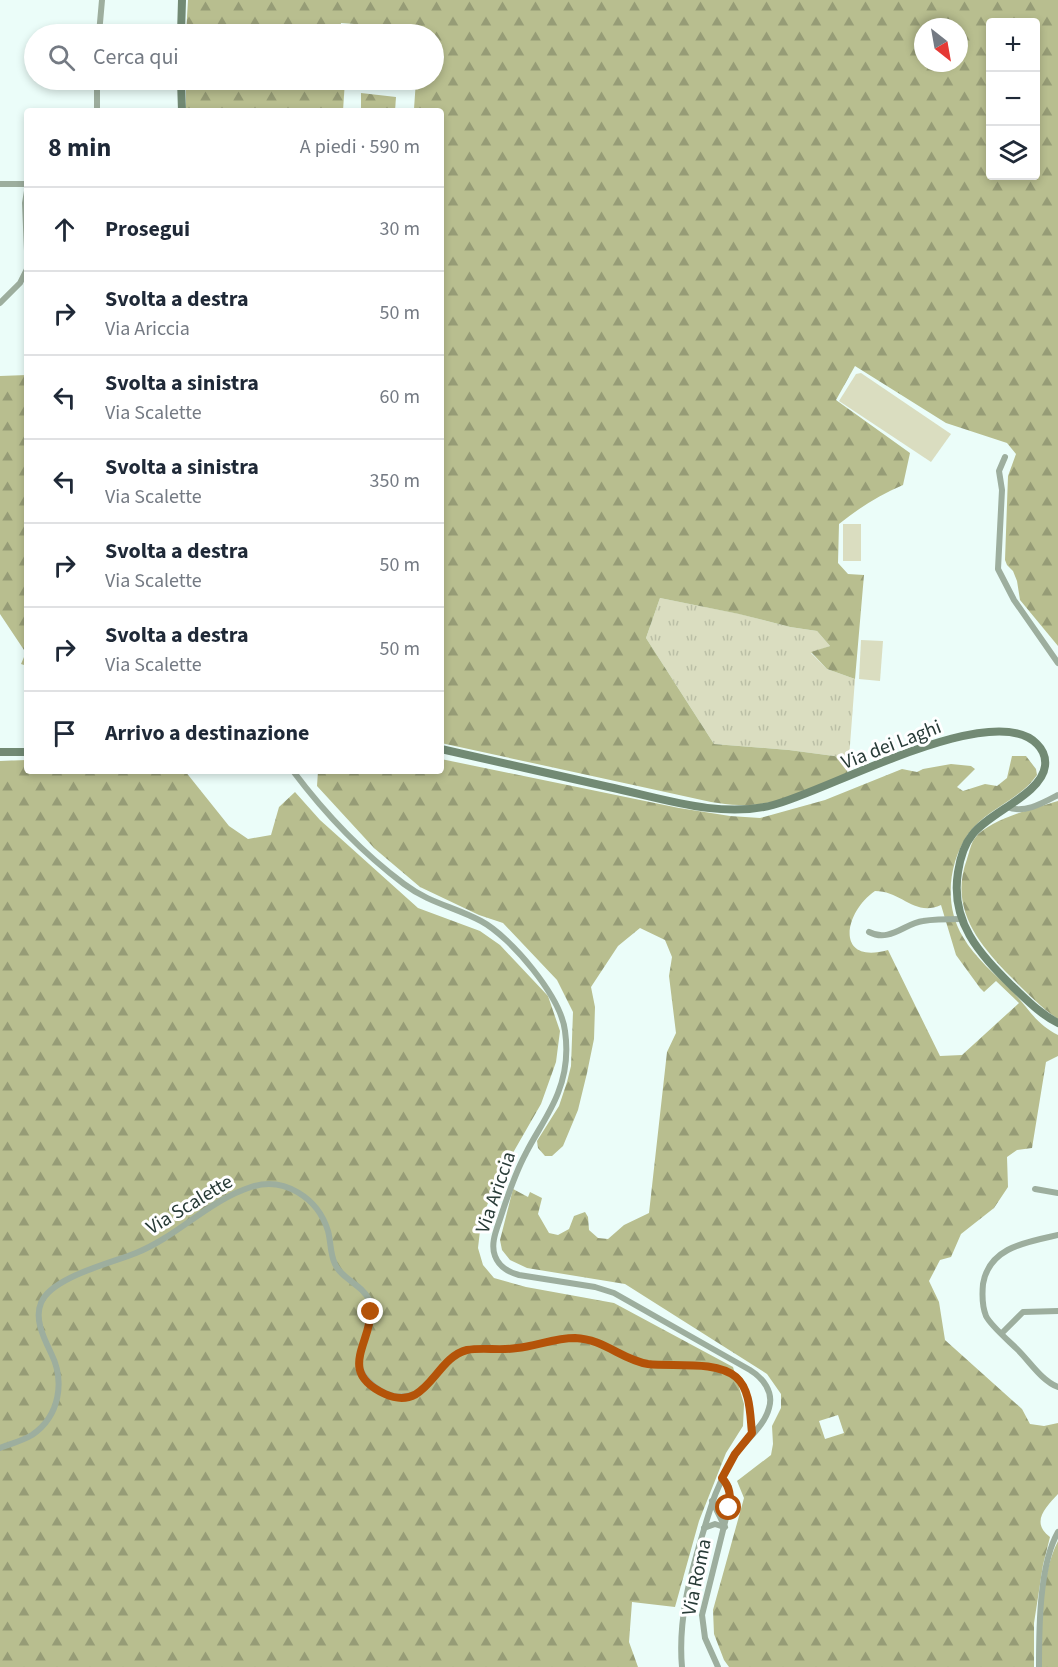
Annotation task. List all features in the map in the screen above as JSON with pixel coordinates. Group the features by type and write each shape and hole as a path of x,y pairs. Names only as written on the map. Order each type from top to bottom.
{"main road":[{"path":"181,24 182,0"},
{"path":"181,90 182,108"},
{"name":"Via dei Laghi","path":"444,750 692,805 742,810 767,807 803,796 941,740 1007,732 1025,736 1036,742 1044,754 1045,766 1042,776 1033,788 977,829 964,848 956,891 957,904 961,919 973,940 997,970 1039,1011 1058,1023"},
{"path":"0,752 24,752"}],"street":[{"path":"100,24 102,0"},
{"path":"97,90 98,108"},
{"path":"0,184 24,184"},
{"path":"0,303 20,283 24,275"},
{"path":"1005,457 999,471 1002,490 998,569 1014,600 1058,663"},
{"name":"Via Ariccia","path":"295,774 341,830 403,883 432,902 480,921 497,933 541,980 559,1009 566,1032 564,1075 557,1096 516,1173 505,1202 494,1240 494,1255 499,1264 519,1275 595,1287 619,1295 756,1373 767,1386 770,1402 765,1417 735,1454 711,1501 687,1595 682,1638 682,1667"},
{"path":"1006,806 1015,810 1025,809 1058,795"},
{"path":"868,932 882,935 907,928 920,921 961,919"},
{"name":"Via Scalette","path":"0,1448 26,1438 36,1431 48,1420 56,1404 59,1388 57,1368 39,1318 40,1305 47,1294 63,1282 149,1248 222,1200 249,1188 267,1184 290,1188 312,1203 325,1224 336,1267 369,1299 371,1319 360,1351 359,1367 366,1380 383,1393 403,1397 420,1392 450,1358 468,1350 514,1349 563,1339 583,1339 644,1363 688,1364 732,1374 746,1392 752,1433"},
{"path":"1035,1189 1058,1194"},
{"path":"1058,1235 1020,1243 1000,1254 988,1268 982,1299 987,1318 1045,1379 1058,1388"},
{"path":"1002,1333 1023,1312 1058,1311"},
{"name":"Via Roma","path":"718,1667 706,1642 701,1620 730,1496 729,1487 722,1478"},
{"path":"711,1501 724,1527"},
{"path":"705,1528 715,1524 724,1527"},
{"path":"1039,1667 1042,1596 1050,1552 1058,1532"}],"green space":[{"path":"188,0 1058,0 1058,646 1020,600 1017,581 1005,560 1008,476 1016,454 1007,443 946,423 855,366 836,400 910,453 903,485 870,502 839,524 838,563 848,574 864,575 855,679 827,669 811,652 830,646 817,631 660,598 646,638 714,744 849,758 847,774 781,800 753,805 732,805 444,744 444,108 414,108 415,90 444,90 444,24 187,24"},
{"path":"186,90 344,90 343,108 186,108"},
{"path":"361,93 396,97 395,108 361,108"},
{"path":"861,373 951,434 931,462 839,401 856,374"},
{"path":"24,375 24,650 0,614 0,376"},
{"path":"843,524 861,524 861,561 843,561"},
{"path":"660,598 817,631 830,646 811,653 827,669 855,679 849,758 714,744 646,638"},
{"path":"861,640 883,641 880,681 859,679"},
{"path":"1012,756 1026,756 1036,769 1037,775 1030,784 975,825 961,846 956,858 951,885 953,912 963,937 973,952 1038,1021 1058,1035 1058,1056 1046,1062 1032,1148 1017,1150 1007,1157 1008,1187 994,1208 961,1234 951,1257 940,1260 929,1281 939,1302 945,1340 1022,1409 1030,1424 1044,1426 1058,1423 1058,1494 1045,1509 1041,1520 1041,1526 1050,1537 1034,1623 1034,1667 729,1667 714,1634 713,1610 744,1498 737,1481 771,1455 772,1426 781,1408 781,1394 767,1374 625,1284 527,1268 510,1260 502,1250 500,1240 513,1189 528,1197 530,1192 542,1198 538,1214 549,1233 558,1235 569,1229 574,1216 585,1212 588,1217 589,1230 598,1238 608,1239 624,1225 649,1213 667,1052 676,1033 669,976 672,957 665,940 640,928 618,946 591,987 595,1007 594,1039 578,1110 563,1146 552,1156 545,1156 538,1148 537,1141 559,1106 571,1066 573,1012 557,980 503,923 479,915 420,887 374,848 317,786 318,774 444,774 444,760 679,808 760,818 825,800 902,769 917,772 951,764 971,766 975,769 957,787 963,791 985,784 997,786 1007,778","holes":["875,891 884,892 923,908 941,905 956,955 980,988 984,992 996,981 1019,1003 962,1055 940,1056 888,950 871,953 859,950 852,943 851,923 856,911","838,1415 844,1433 825,1439 819,1421"]},
{"path":"24,760 24,774 187,774 229,826 248,839 271,835 279,807 295,792 320,820 418,908 480,931 500,945 548,996 560,1031 556,1062 541,1104 495,1184 481,1222 478,1248 483,1265 494,1278 526,1287 614,1303 733,1367 744,1404 743,1426 726,1453 699,1521 675,1607 632,1602 629,1642 638,1667 0,1667 0,761"},
{"path":"1058,801 1058,1019 1027,993 987,951 970,924 964,909 962,877 972,843 982,831 1014,815"},
{"path":"1058,1541 1058,1667 1041,1667 1045,1586 1052,1555"}],"route":[{"path":"371,1312 369,1327 360,1351 359,1367 364,1378 383,1393 393,1396 410,1396 422,1391 447,1361 462,1352 486,1348 516,1348 570,1338 598,1343 644,1363 688,1364 732,1374 746,1392 752,1433 735,1454 722,1478 729,1487 729,1508"}]}
